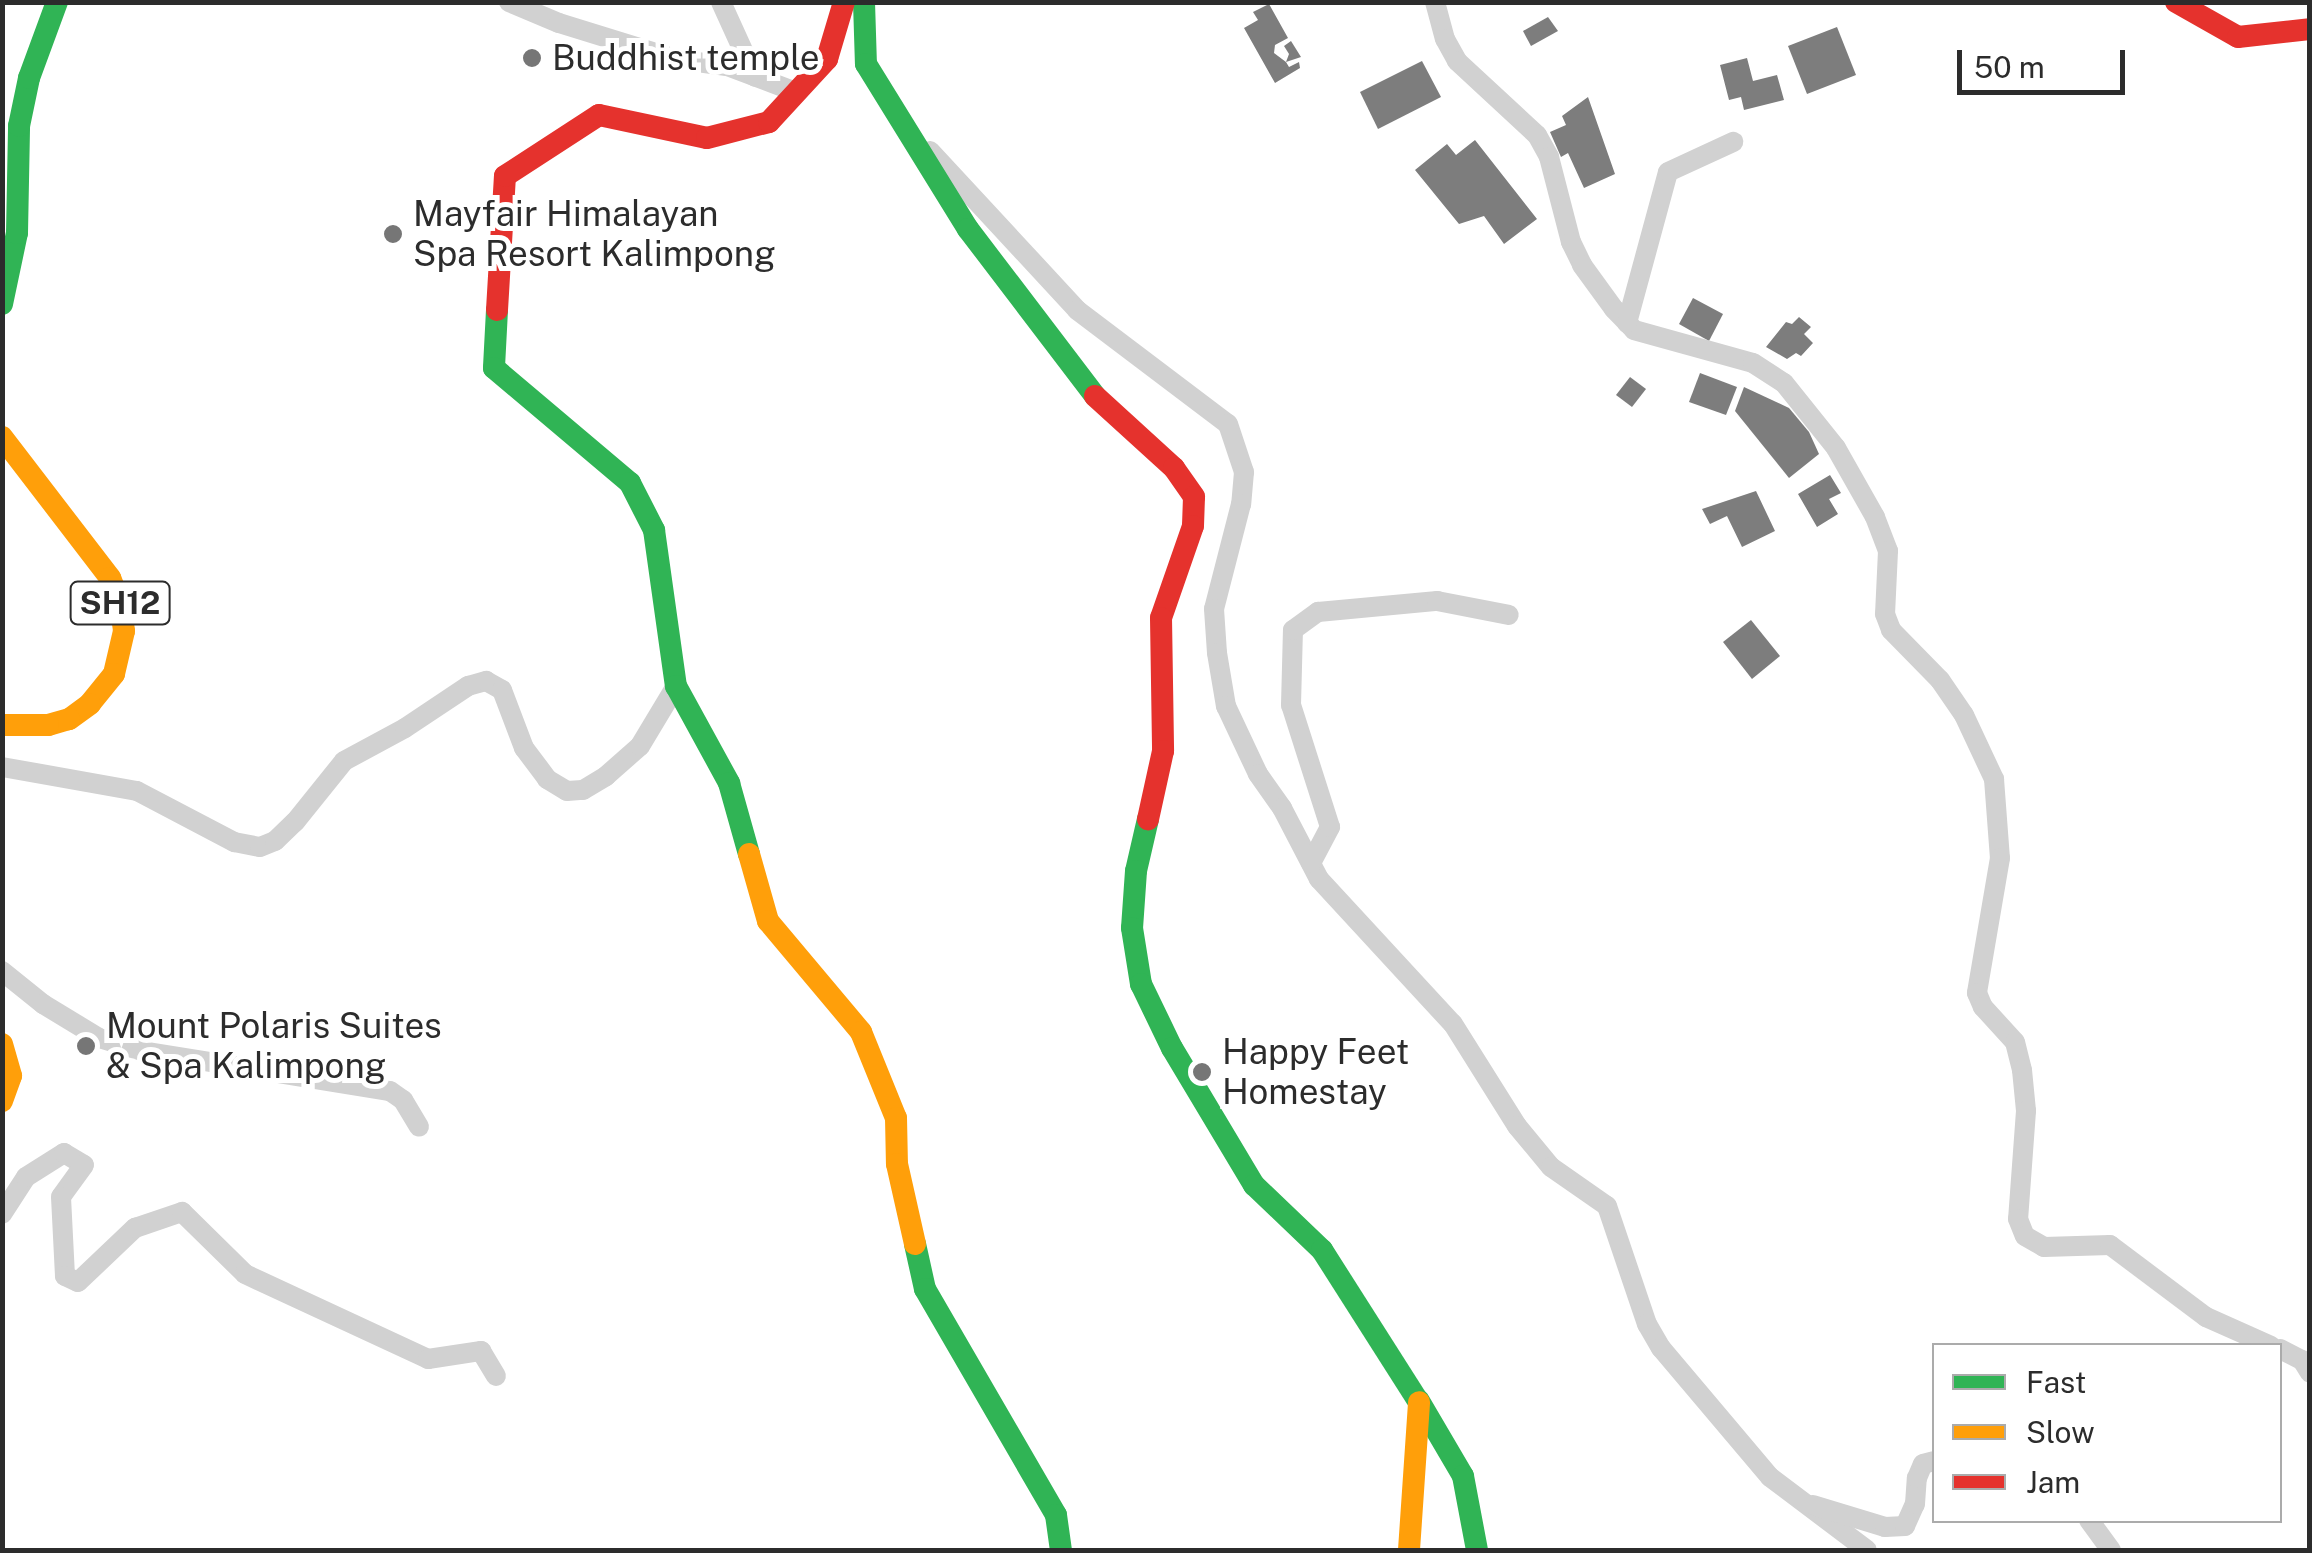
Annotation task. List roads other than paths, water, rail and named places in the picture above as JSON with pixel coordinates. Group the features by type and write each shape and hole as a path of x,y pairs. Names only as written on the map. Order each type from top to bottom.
{"street":[{"path":"2,304 18,233 19,126 28,78 57,2"},
{"path":"509,2 519,10 675,59 727,66 796,92"},
{"path":"721,2 755,77"},
{"path":"844,2 827,59 769,122 707,138 599,114 505,176 494,368 630,483 654,530 676,686 729,783 768,921 862,1032 896,1118 897,1164 926,1289 1056,1515 1061,1550"},
{"path":"864,2 866,64 968,228 1091,391 1135,437 1174,468 1194,497 1193,526 1162,618 1163,751 1136,871 1132,928 1141,984 1172,1048 1233,1144 1254,1185 1322,1250 1420,1401 1463,1476 1476,1550"},
{"path":"1435,2 1445,40 1457,61 1538,135 1550,156 1563,214 1582,266 1627,323 1660,340 1754,364 1784,383 1836,448 1875,517 1888,551 1885,614 1891,630 1956,703 1994,779 2000,858 1977,993 1982,1007 2015,1042 2022,1070 2026,1112 2018,1219 2025,1236 2044,1247 2110,1246 2206,1317 2264,1343"},
{"path":"2176,2 2238,37 2310,29"},
{"path":"894,114 1076,310 1228,424 1244,472 1241,504 1214,609 1226,706 1236,736 1342,907 1380,942 1453,1024 1517,1126 1551,1168 1607,1206 1648,1324 1661,1348 1711,1403 1748,1454 1796,1501 1867,1550"},
{"path":"1627,323 1668,172 1733,142"},
{"name":"SH12","path":"2,437 110,578 120,602 124,631 114,674 90,704 70,719 48,726 2,725"},
{"path":"1311,862 1330,827 1291,706 1293,630 1318,612 1436,600 1510,615"},
{"path":"2,767 138,792 234,842 260,847 275,841 295,822 344,761 468,686 486,681 502,690 524,748 547,779 567,791 582,790 606,776 640,746 676,686"},
{"path":"2,971 42,1004 99,1038 142,1051 205,1058 390,1091 403,1100 419,1126"},
{"path":"2,1044 11,1076 2,1100"},
{"path":"2,1214 26,1177 64,1153 84,1165 61,1197 65,1276 78,1282 135,1228 182,1212 245,1274 428,1358 481,1351 496,1376"},
{"path":"2282,1350 2302,1360 2310,1373"},
{"path":"1409,1550 1420,1401"},
{"path":"1796,1501 1884,1527 1905,1526 1915,1504 1917,1478 1923,1464 1932,1462"},
{"path":"2092,1523 2111,1550"}],"place":[{"name":"Buddhist temple","path":"532,58"},
{"name":"Mayfair Himalayan Spa Resort Kalimpong","path":"393,234"},
{"name":"Mount Polaris Suites & Spa Kalimpong","path":"86,1046"},
{"name":"Happy Feet Homestay","path":"1202,1072"}]}
